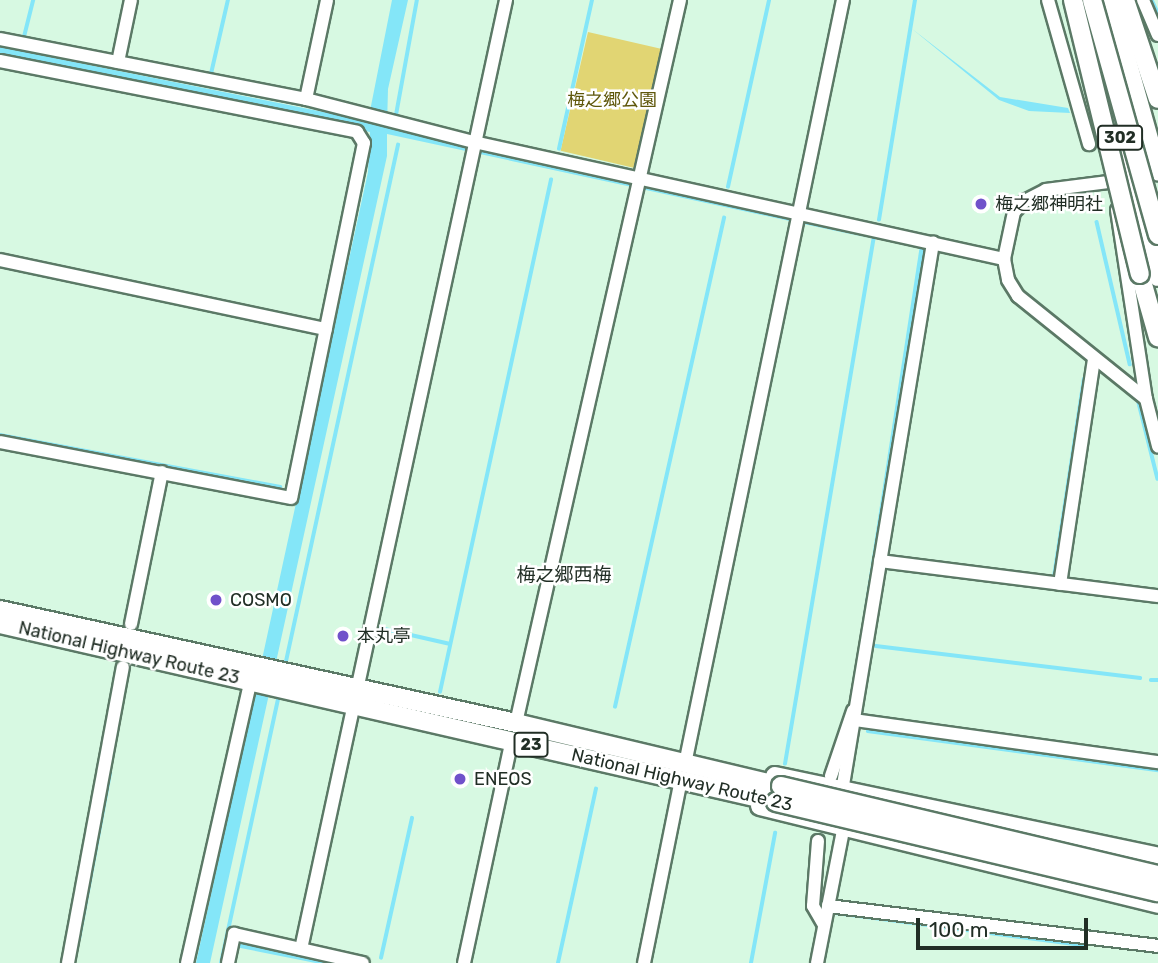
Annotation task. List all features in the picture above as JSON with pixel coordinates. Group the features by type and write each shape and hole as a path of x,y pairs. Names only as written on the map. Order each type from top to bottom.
{"highway":[{"path":"1073,0 1149,275 1158,337"},
{"name":"302","path":"1082,0 1131,179 1149,275"},
{"path":"1092,0 1158,235"},
{"path":"1112,0 1158,173"},
{"name":"302","path":"1112,0 1158,153"},
{"path":"1125,0 1158,99"},
{"name":"National Highway Route 23","path":"0,610 254,676"},
{"name":"National Highway Route 23","path":"0,624 288,681 514,731 779,794 1158,892"},
{"path":"683,771 727,765 1158,857"},
{"path":"683,771 844,830 1158,904"},
{"name":"National Highway Route 23","path":"779,794 1158,875"}],"street":[{"path":"118,62 131,0"},
{"path":"306,99 327,0"},
{"path":"301,949 506,0"},
{"path":"464,963 680,0"},
{"path":"644,963 843,0"},
{"path":"1048,0 1088,144"},
{"path":"1143,0 1158,35"},
{"path":"0,38 306,99 390,120 473,148 796,218 1004,259"},
{"path":"0,61 357,131"},
{"path":"1065,65 1107,89"},
{"path":"0,442 291,498 362,168 364,144 357,131 363,113"},
{"path":"1146,399 1018,296 1008,280 1004,259 1014,212 1026,200 1046,190 1158,173"},
{"path":"1112,182 1146,399 1158,446"},
{"path":"842,791 933,243"},
{"path":"0,260 326,329"},
{"path":"1060,584 1094,359"},
{"path":"131,624 162,472"},
{"path":"880,561 1158,596"},
{"path":"68,963 123,667"},
{"path":"187,963 254,676"},
{"path":"831,776 845,722 857,704"},
{"path":"854,720 1158,762"},
{"path":"817,963 844,830"},
{"path":"818,841 813,906 823,923"},
{"path":"828,906 1158,946"},
{"path":"228,963 234,934 363,963"}],"green space":[{"name":"梅之郷公園","path":"588,32 663,49 636,168 561,151"}],"water":[{"path":"392,0 408,0 388,89 387,126 873,239 387,134 387,156 210,963 196,963 368,172 370,132 0,54 0,47 368,121"},
{"path":"911,28 1000,97 1068,108 1070,113 1029,111 999,100"},
{"path":"920,245 926,247 856,688 852,688"}],"waterway":[{"path":"24,37 33,0"},
{"path":"211,74 228,0"},
{"path":"396,115 417,0"},
{"path":"559,149 592,0"},
{"path":"728,187 769,0"},
{"path":"879,220 915,0"},
{"path":"1152,0 1158,13"},
{"path":"285,666 398,145"},
{"path":"440,692 551,180"},
{"path":"615,707 724,218"},
{"path":"1097,222 1130,364"},
{"path":"785,764 874,236"},
{"path":"1054,577 1084,379"},
{"path":"1139,403 1158,479"},
{"path":"0,435 280,487"},
{"path":"376,627 450,644"},
{"path":"876,646 1140,678"},
{"path":"1151,680 1158,680"},
{"path":"221,963 279,695"},
{"path":"868,731 1158,770"},
{"path":"79,939 110,773"},
{"path":"558,963 596,789"},
{"path":"381,958 412,818"},
{"path":"751,963 775,833"},
{"path":"836,913 1084,945"},
{"path":"236,945 326,963"}],"place":[{"name":"梅之郷神明社","path":"981,204"},
{"name":"COSMO","path":"216,600"},
{"name":"本丸亭","path":"343,636"},
{"name":"ENEOS","path":"460,779"}],"district":[{"name":"梅之郷西梅","path":"564,575"}]}
